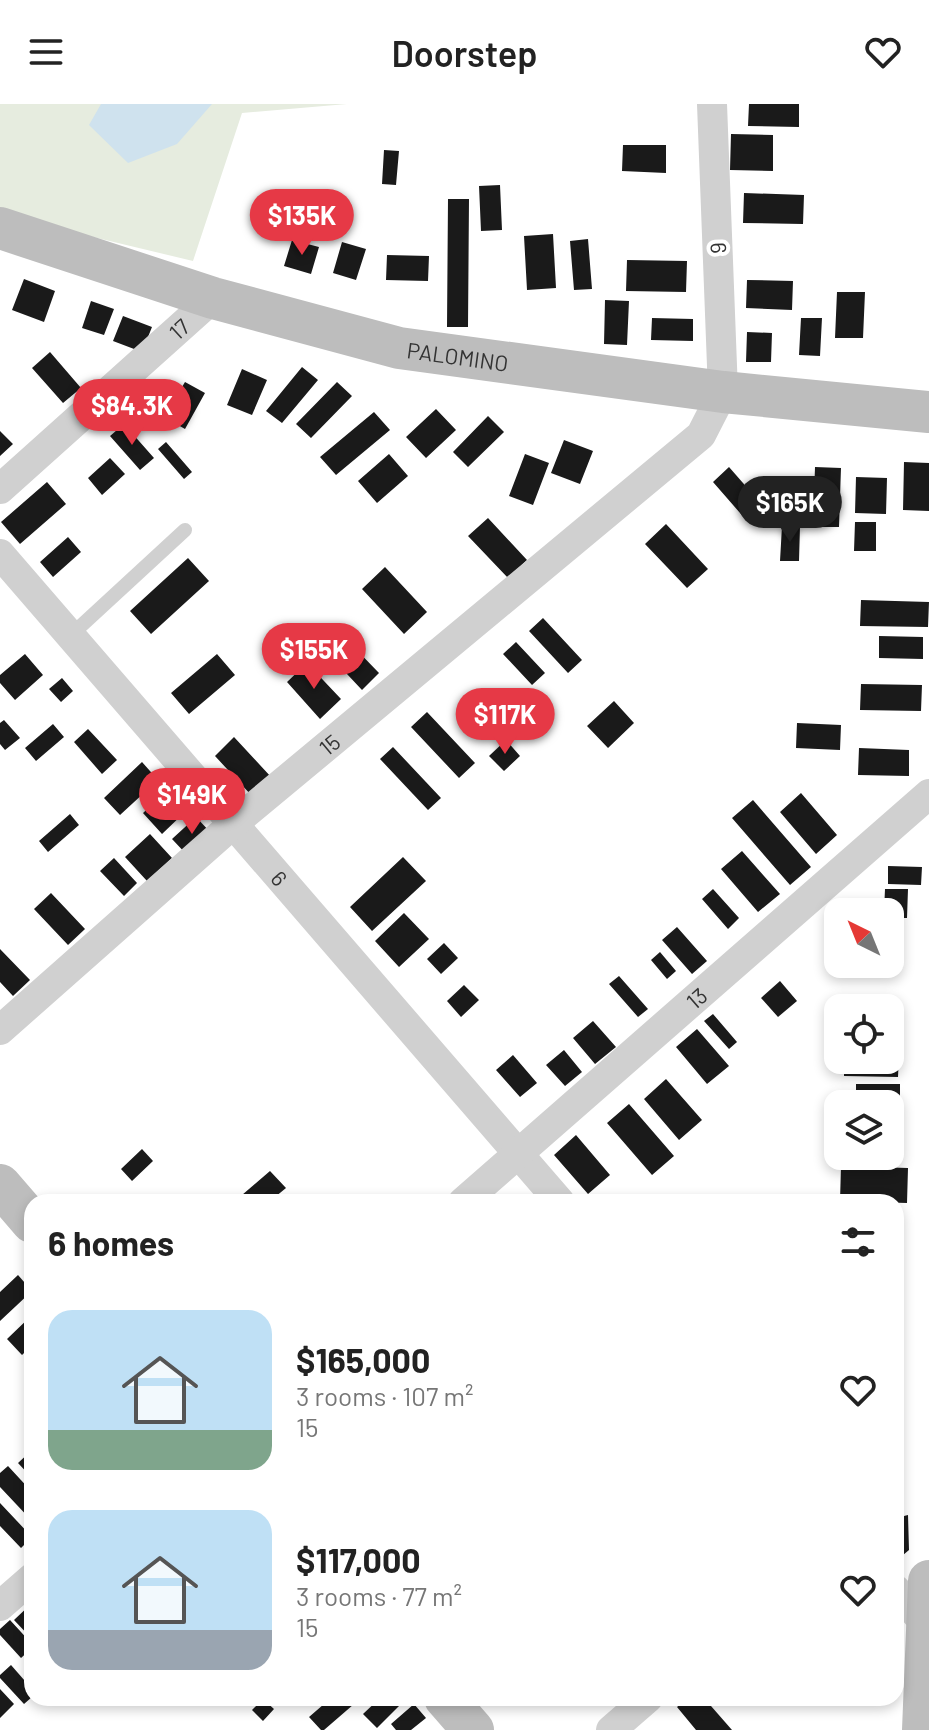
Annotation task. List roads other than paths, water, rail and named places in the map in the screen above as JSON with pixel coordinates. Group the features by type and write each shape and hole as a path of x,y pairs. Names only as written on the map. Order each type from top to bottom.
{"street":[{"name":"9","path":"712,104 723,392"},
{"name":"PALOMINO","path":"0,228 213,298 399,348 723,392 929,412"},
{"name":"17","path":"0,489 213,298"},
{"name":"15","path":"0,1030 233,824 701,435 723,392"},
{"name":"6","path":"0,554 553,1194"},
{"name":"13","path":"472,1194 929,794"},
{"path":"0,1185 24,1213"},
{"path":"923,1730 929,1581"},
{"path":"0,1606 24,1585"},
{"path":"904,1599 927,1626"},
{"path":"452,1706 473,1730"},
{"path":"611,1730 639,1706"}],"lane":[{"path":"70,636 185,530"}],"water":[{"path":"101,104 212,104 177,144 128,163 89,125"}]}
